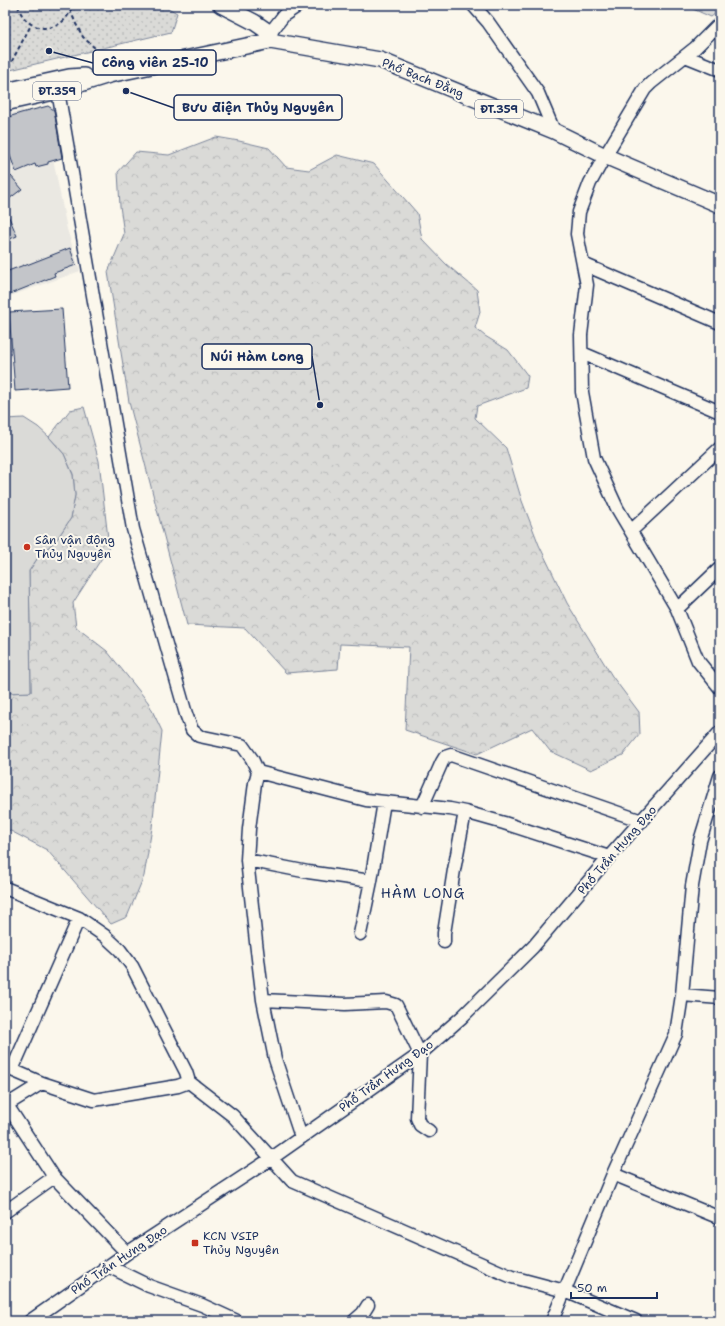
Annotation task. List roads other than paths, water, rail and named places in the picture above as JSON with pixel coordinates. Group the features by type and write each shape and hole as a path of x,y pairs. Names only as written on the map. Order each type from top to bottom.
{"main road":[{"path":"221,5 254,22 270,37"},
{"name":"Phố Bạch Đằng","path":"5,103 58,91 115,73 270,37 380,60 554,131 605,156 720,205"},
{"name":"Phố Bạch Đằng","path":"5,91 69,77 115,73"}],"street":[{"path":"270,37 284,15 299,5"},
{"path":"473,5 488,22 538,93 554,131"},
{"path":"720,23 685,56 650,83 645,89 590,183 579,212 578,234 587,284 582,335 582,392 594,458 617,508 677,609 698,662 720,688"},
{"path":"685,56 720,70"},
{"path":"58,91 133,529 186,714 192,730 199,736 242,745 252,759 258,772 249,829 247,860 256,942 263,1000 275,1059 301,1137"},
{"path":"583,264 720,324"},
{"path":"582,353 720,412"},
{"path":"631,531 720,448"},
{"path":"677,609 720,568"},
{"name":"Phố Trần Hưng Đạo","path":"30,1321 127,1253 272,1158 420,1054 462,1017 534,947 609,857 720,732"},
{"path":"422,807 442,762 445,757 451,755 642,821"},
{"path":"258,772 366,800 466,812 609,857"},
{"path":"552,1321 613,1174 676,1034 682,995 693,879 700,841 720,776"},
{"path":"360,934 371,881 384,802"},
{"path":"444,942 444,933 454,870 466,812"},
{"path":"247,860 308,872 371,881"},
{"path":"5,888 79,918 105,936 120,950 132,966 186,1072 189,1082 233,1116 292,1181 512,1277 565,1291 636,1321"},
{"path":"79,918 8,1068 42,1084 94,1100 178,1086 189,1082"},
{"path":"682,995 720,998"},
{"path":"263,1000 345,1004 393,1003 398,1009 420,1054 417,1118 420,1125 430,1131"},
{"path":"42,1084 6,1106 54,1177 127,1253"},
{"path":"613,1174 720,1218"},
{"path":"5,1212 54,1177"},
{"path":"108,1266 149,1286 202,1305 237,1321"},
{"path":"354,1321 363,1313 368,1305"}],"place":[{"name":"Công viên 25-10","path":"49,51"},
{"name":"Bưu điện Thủy Nguyên","path":"126,91"},
{"name":"Núi Hàm Long","path":"320,405"},
{"name":"Sân vận động Thủy Nguyên","path":"27,547"},
{"name":"KCN VSIP Thủy Nguyên","path":"195,1243"}],"district":[{"name":"HÀM LONG","path":"423,893"}]}
